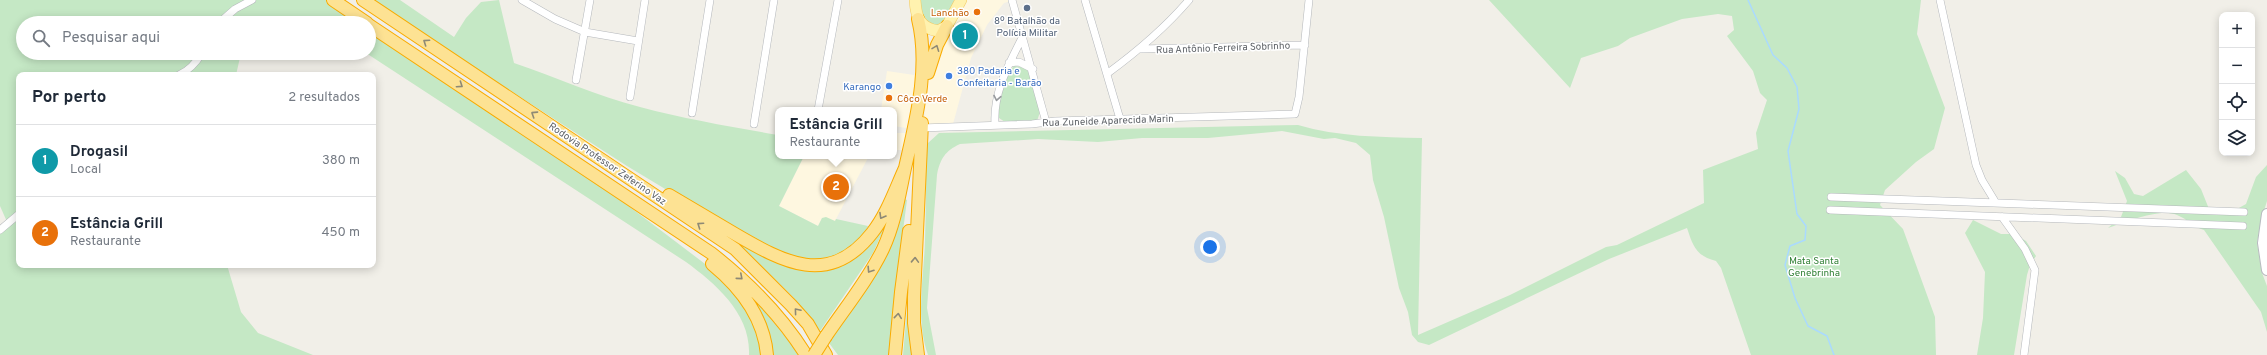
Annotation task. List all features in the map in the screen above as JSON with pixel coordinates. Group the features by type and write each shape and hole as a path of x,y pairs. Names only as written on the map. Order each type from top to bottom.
{"highway":[{"name":"Rodovia Professor Zeferino Vaz","path":"333,0 356,16"},
{"name":"Rodovia Professor Zeferino Vaz","path":"363,0 590,150 735,249 774,286 808,324 826,355"},
{"path":"814,355 882,251 894,220 911,143 923,66 924,49 916,10"},
{"path":"896,355 901,292 931,62 947,26"},
{"name":"Rodovia Professor Zeferino Vaz","path":"376,29 711,253 737,274 784,324 806,355"},
{"path":"590,150 770,255 785,261 810,265 838,261 851,254 861,244 880,221 905,168"},
{"path":"562,154 723,273 743,295 756,316 765,343 767,355"},
{"path":"918,355 914,324 914,297 919,155"},
{"path":"808,324 832,355"}],"main road":[{"path":"916,10 924,27 938,31 947,26 959,4 966,0"},
{"path":"2267,214 2263,243 2267,270"}],"street":[{"path":"227,16 235,9 252,0"},
{"path":"522,0 533,2 555,19 584,32 638,42"},
{"path":"576,80 590,0"},
{"path":"630,97 645,0"},
{"path":"692,113 710,0"},
{"path":"754,124 774,0"},
{"path":"819,107 838,0"},
{"path":"910,0 916,10"},
{"path":"1012,0 1033,69 1046,122"},
{"path":"1085,0 1108,73 1120,119"},
{"path":"1108,73 1141,49 1170,22 1189,0"},
{"path":"1305,45 1309,0"},
{"path":"1940,0 1976,165 1982,180 1996,203"},
{"path":"995,124 995,110 1000,82 1023,36"},
{"name":"Rua Antônio Ferreira Sobrinho","path":"1141,49 1305,45"},
{"name":"Rua Zuneide Aparecida Marin","path":"922,128 1120,119 1295,114 1299,97 1305,45"},
{"path":"187,72 198,60"},
{"path":"1009,63 1019,62 1033,69"},
{"path":"1831,196 2244,212"},
{"path":"1977,202 1977,216"},
{"path":"2024,204 2024,218"},
{"path":"1830,210 2243,226"},
{"path":"0,230 16,217"},
{"path":"2002,217 2024,249 2035,270 2024,355"}],"shaded area":[{"path":"966,0 1015,0 1004,3 987,25 971,58 953,124 924,124 927,82 934,54"},
{"path":"887,71 921,76 912,129 897,126 897,107 881,107"},
{"path":"897,133 906,133 904,150 897,150"},
{"path":"802,159 867,159 835,221 822,218 818,226 779,206"}],"green space":[{"path":"0,0 326,0 349,16 16,16 16,60 239,60 237,72 16,72 16,268 228,268 241,312 258,333 313,355 0,355 0,233 8,224 0,206"},
{"path":"374,0 400,0 454,37 466,18 481,2 499,0 514,63 624,103 691,119 775,134 775,159 802,159 779,206 818,226 822,218 826,217 835,221 836,219 868,226 864,236 844,253 814,261 765,249 627,166 458,57"},
{"path":"919,0 958,0 946,23 932,27 921,17"},
{"name":"Mata Santa Genebrinha","path":"1489,0 1921,0 1917,34 1945,108 1934,149 1916,162 1885,190 1880,205 1903,229 1935,317 1936,355 1751,355 1721,268 1716,261 1704,256 1696,249 1687,228 1609,259 1429,345 1418,342 1412,335 1408,312 1399,288 1384,217 1373,180 1370,155 1356,143 1335,138 1324,139 1282,131 1208,138 1142,138 1098,142 1038,139 960,144 950,150 944,156 937,175 927,308 936,355 928,355 924,341 921,312 925,240 926,151 928,143 939,133 1298,125 1344,134 1375,137 1422,138 1418,335 1510,295 1606,247 1617,245 1704,203 1703,170 1758,149 1756,133 1767,100 1760,93 1753,71 1727,36 1734,30 1732,16 1718,14 1682,19 1630,38 1618,46 1581,58 1570,88"},
{"path":"376,35 622,201 721,276 749,308 760,338 762,355 749,355 748,340 744,326 730,301 709,280 686,262 376,60"},
{"path":"1014,66 1027,68 1030,73 1040,112 1037,121 1005,122 999,118 998,105 1001,90"},
{"path":"2267,165 2267,201 2261,220 2257,243 2262,273 2267,286 2267,332 2261,312 2204,230 2177,215 2170,213 2152,214 2108,228 2121,217 2127,201 2115,171 2125,178 2134,194 2143,196 2186,170 2201,189 2209,209 2228,214 2246,204 2256,177"},
{"path":"902,198 907,200 897,277 891,355 838,355 829,343 857,301"},
{"path":"888,220 873,253 820,331 793,297 730,235 787,265 856,256 870,244"},
{"path":"1973,220 2001,234 2014,234 2026,241 2036,256 2030,265 2027,275 2014,355 1977,355 1983,318 1985,272 1965,233"},
{"path":"911,262 915,355 903,355"},
{"path":"741,286 758,303 800,355 772,355"}],"waterway":[{"path":"1748,0 1773,55 1787,68 1797,87 1799,109 1788,151 1797,214 1806,226 1805,240 1790,246 1785,265 1795,298 1808,326 1827,336 1834,355"}],"place":[{"name":"8º Batalhão da Polícia Militar","path":"1027,8"},
{"name":"Lanchão","path":"977,12"},
{"name":"Drogasil","path":"965,36"},
{"name":"380 Padaria e Confeitaria - Barão","path":"949,76"},
{"name":"Karango","path":"889,86"},
{"name":"Côco Verde","path":"889,98"},
{"name":"Estância Grill","path":"836,187"}]}
